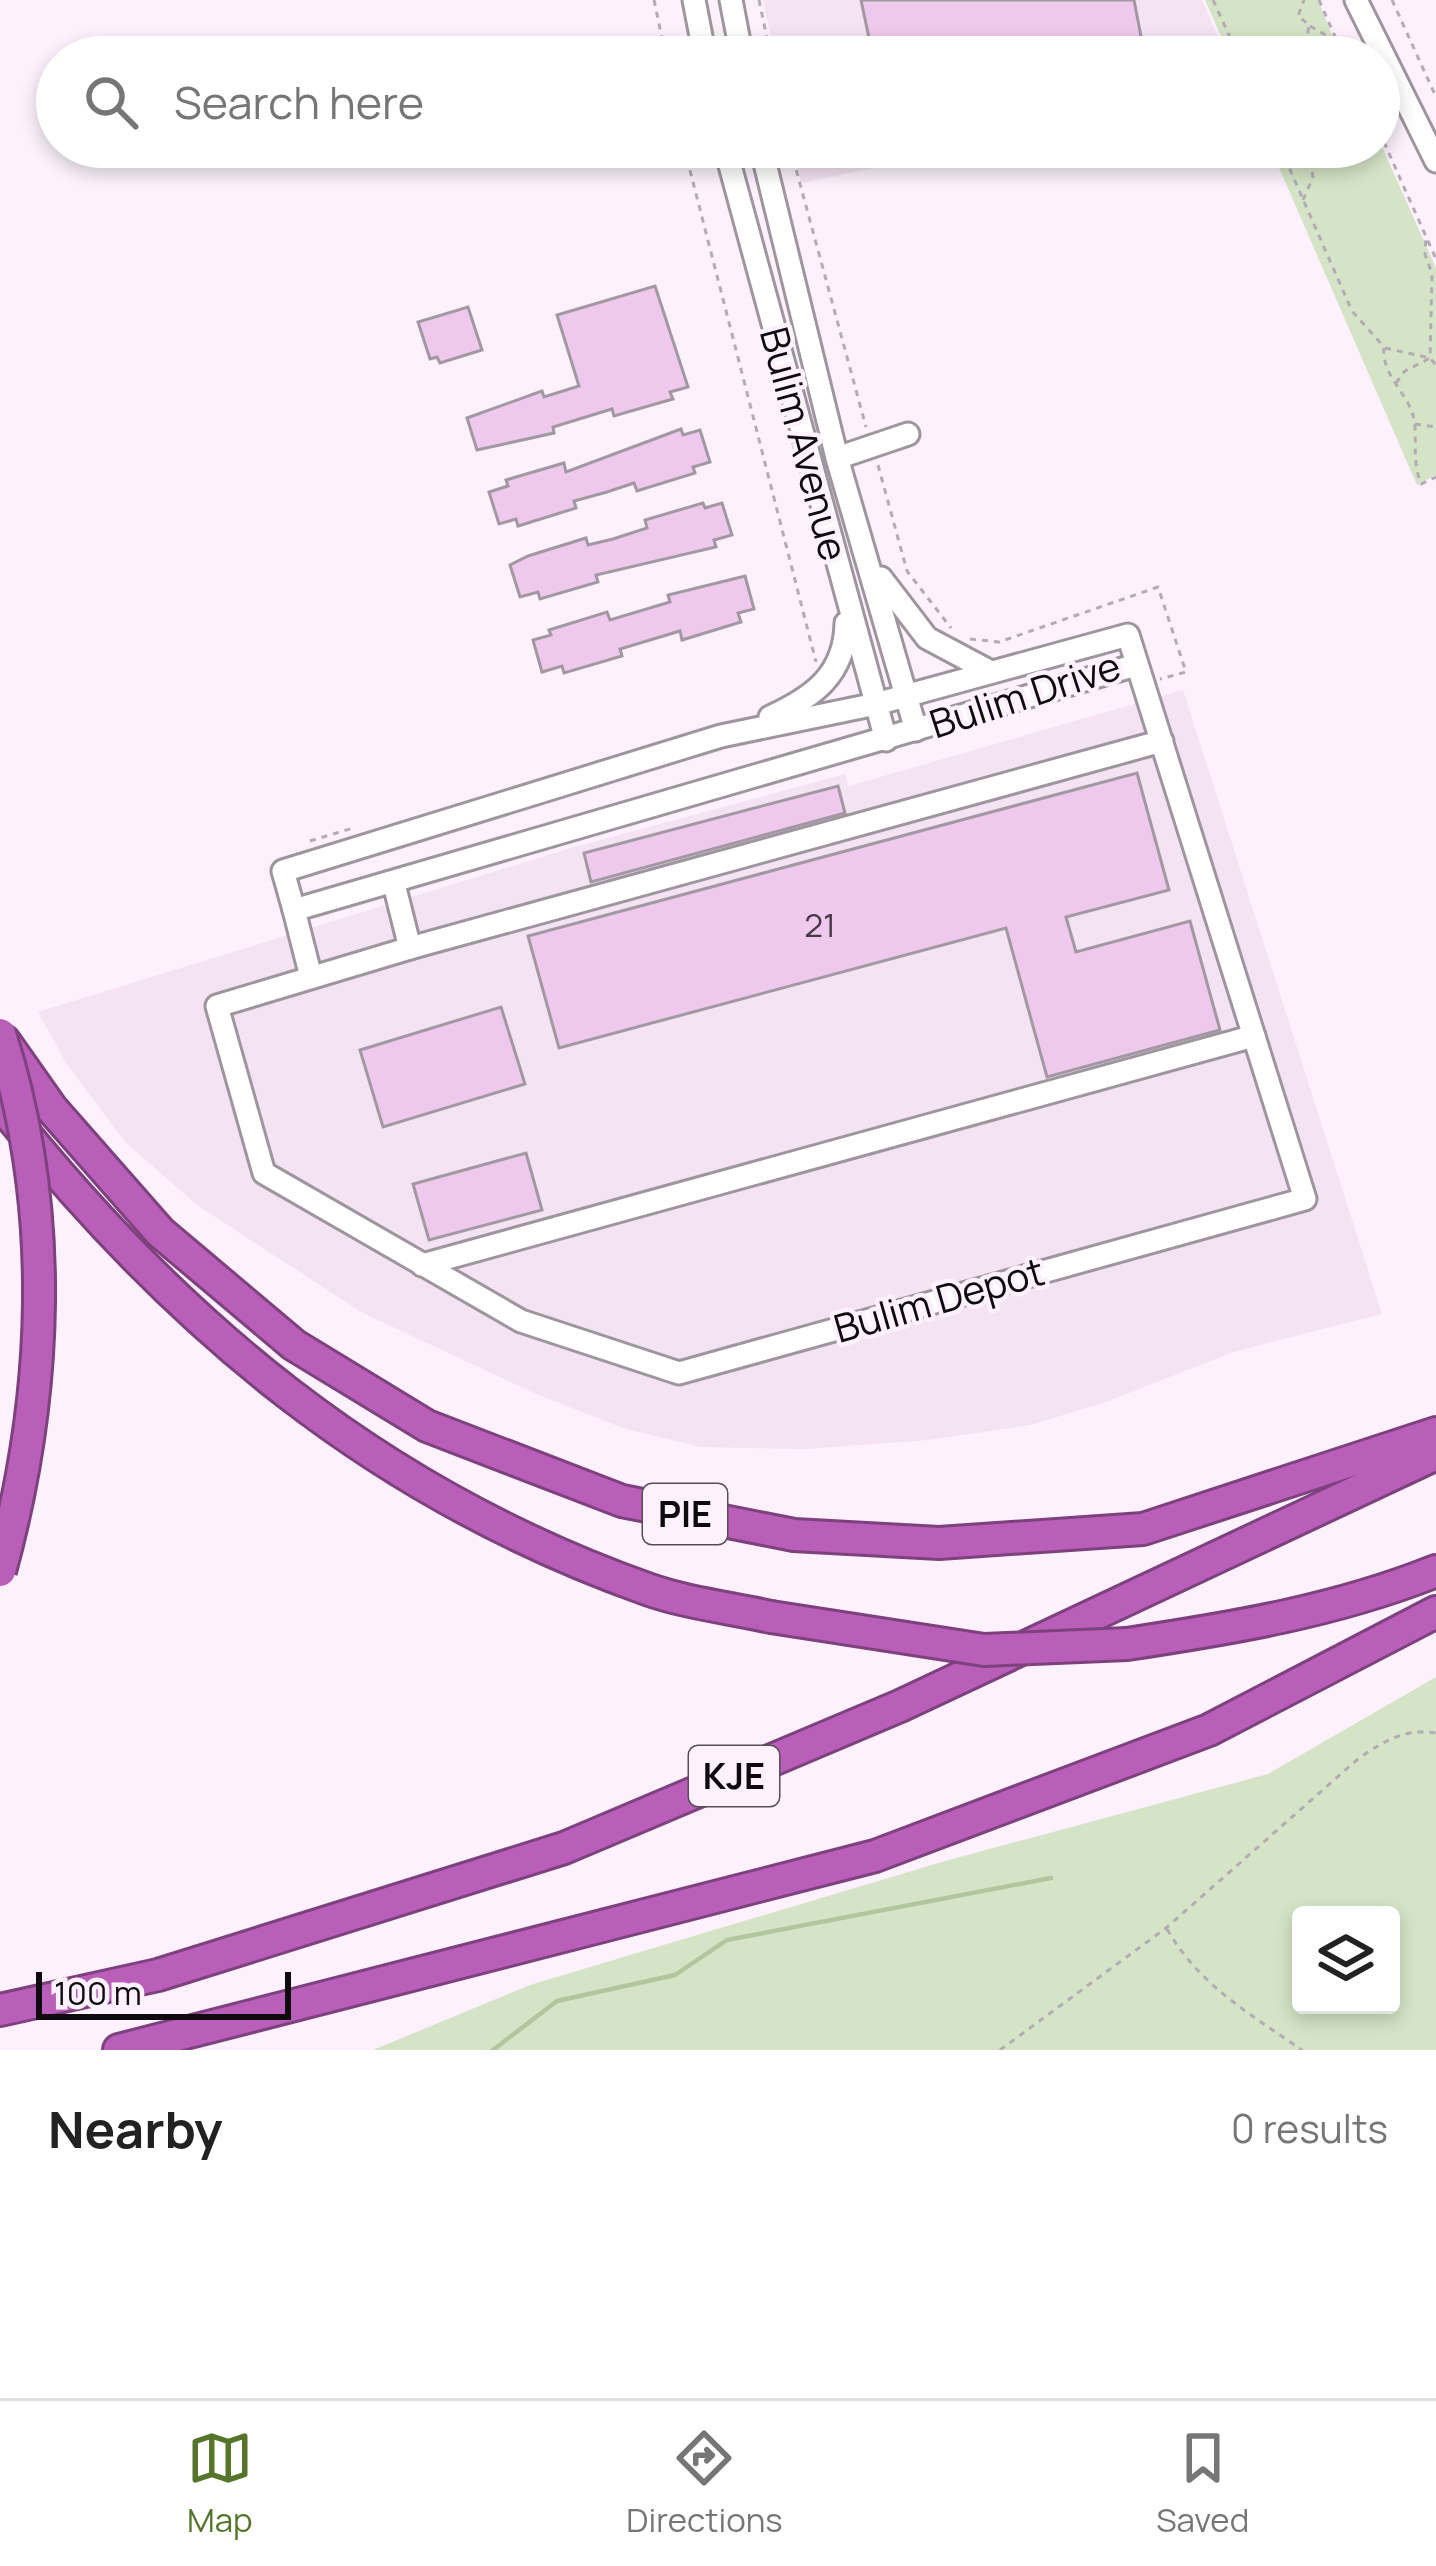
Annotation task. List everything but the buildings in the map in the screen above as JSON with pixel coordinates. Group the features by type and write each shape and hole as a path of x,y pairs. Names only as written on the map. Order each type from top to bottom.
{"highway":[{"name":"PIE","path":"0,1035 52,1109 160,1232 294,1345 427,1426 622,1502 794,1535 939,1543 1143,1529 1436,1433"},
{"path":"0,1035 15,1080 35,1198 39,1329 27,1457 0,1571"},
{"name":"PIE","path":"0,1103 66,1186 250,1368 378,1462 525,1541 652,1591 771,1617 984,1650 1127,1644 1270,1622 1382,1593 1436,1571"},
{"name":"KJE","path":"0,2010 158,1975 564,1848 900,1706 1436,1454"},
{"path":"119,2050 875,1856 1208,1730 1436,1612"}],"street":[{"path":"694,0 701,36"},
{"path":"731,0 738,36"},
{"path":"1356,0 1374,36"},
{"path":"1400,89 1436,161"},
{"name":"Bulim Avenue","path":"731,168 886,740"},
{"name":"Bulim Avenue","path":"766,168 837,458 871,562 916,730"},
{"path":"837,458 908,434"},
{"path":"871,562 899,608 927,638 988,671"},
{"path":"721,736 809,699 839,663 846,604"},
{"name":"Bulim Drive","path":"1128,635 1139,674 916,730 294,910 283,871 721,736 876,704 988,671 1128,635"},
{"name":"Bulim Depot","path":"311,977 217,1006 264,1173 521,1321 679,1372 1305,1199 1139,674"},
{"path":"294,910 311,977 1162,741"},
{"path":"394,884 410,948"},
{"path":"422,1265 1254,1036"}],"path":[{"path":"654,0 662,36"},
{"path":"760,0 767,36"},
{"path":"1214,0 1230,36"},
{"path":"1304,0 1298,16 1328,36"},
{"path":"1319,0 1335,36"},
{"path":"1392,0 1436,97"},
{"path":"1307,36 1309,25"},
{"path":"689,168 814,646 817,664 811,675"},
{"path":"796,168 907,571 950,627 967,638 999,642 1158,587 1186,672 1139,674"},
{"path":"1290,168 1352,310 1384,347 1430,358 1436,365"},
{"path":"1293,168 1313,177 1304,200"},
{"path":"1308,168 1308,175"},
{"path":"1395,168 1436,259"},
{"path":"1426,237 1425,254 1432,274 1430,358"},
{"path":"1384,347 1382,366 1415,423 1411,439 1421,484 1436,477"},
{"path":"1395,384 1405,371 1430,358"},
{"path":"1415,423 1436,427"},
{"path":"302,844 358,826"},
{"path":"1000,2050 1166,1928 1359,1758 1390,1737 1416,1730 1436,1733"},
{"path":"1166,1928 1186,1963 1210,1986 1302,2050"}],"shaded area":[{"path":"763,0 1202,0 1218,36 771,36"},
{"path":"798,168 874,168 801,183"},
{"path":"1183,690 1382,1314 1233,1352 1106,1402 1030,1425 928,1440 806,1449 700,1447 623,1428 534,1393 361,1312 197,1205 125,1142 66,1063 38,1012 571,848 845,774 849,786"}],"green space":[{"path":"1205,0 1318,0 1333,36 1221,36"},
{"path":"1279,168 1391,168 1436,268 1436,475 1417,485"},
{"path":"1436,1677 1436,2050 373,2050 530,1985 945,1861 1268,1774"}],"waterway":[{"path":"493,2050 557,2001 675,1975 727,1940 1051,1878"}]}
